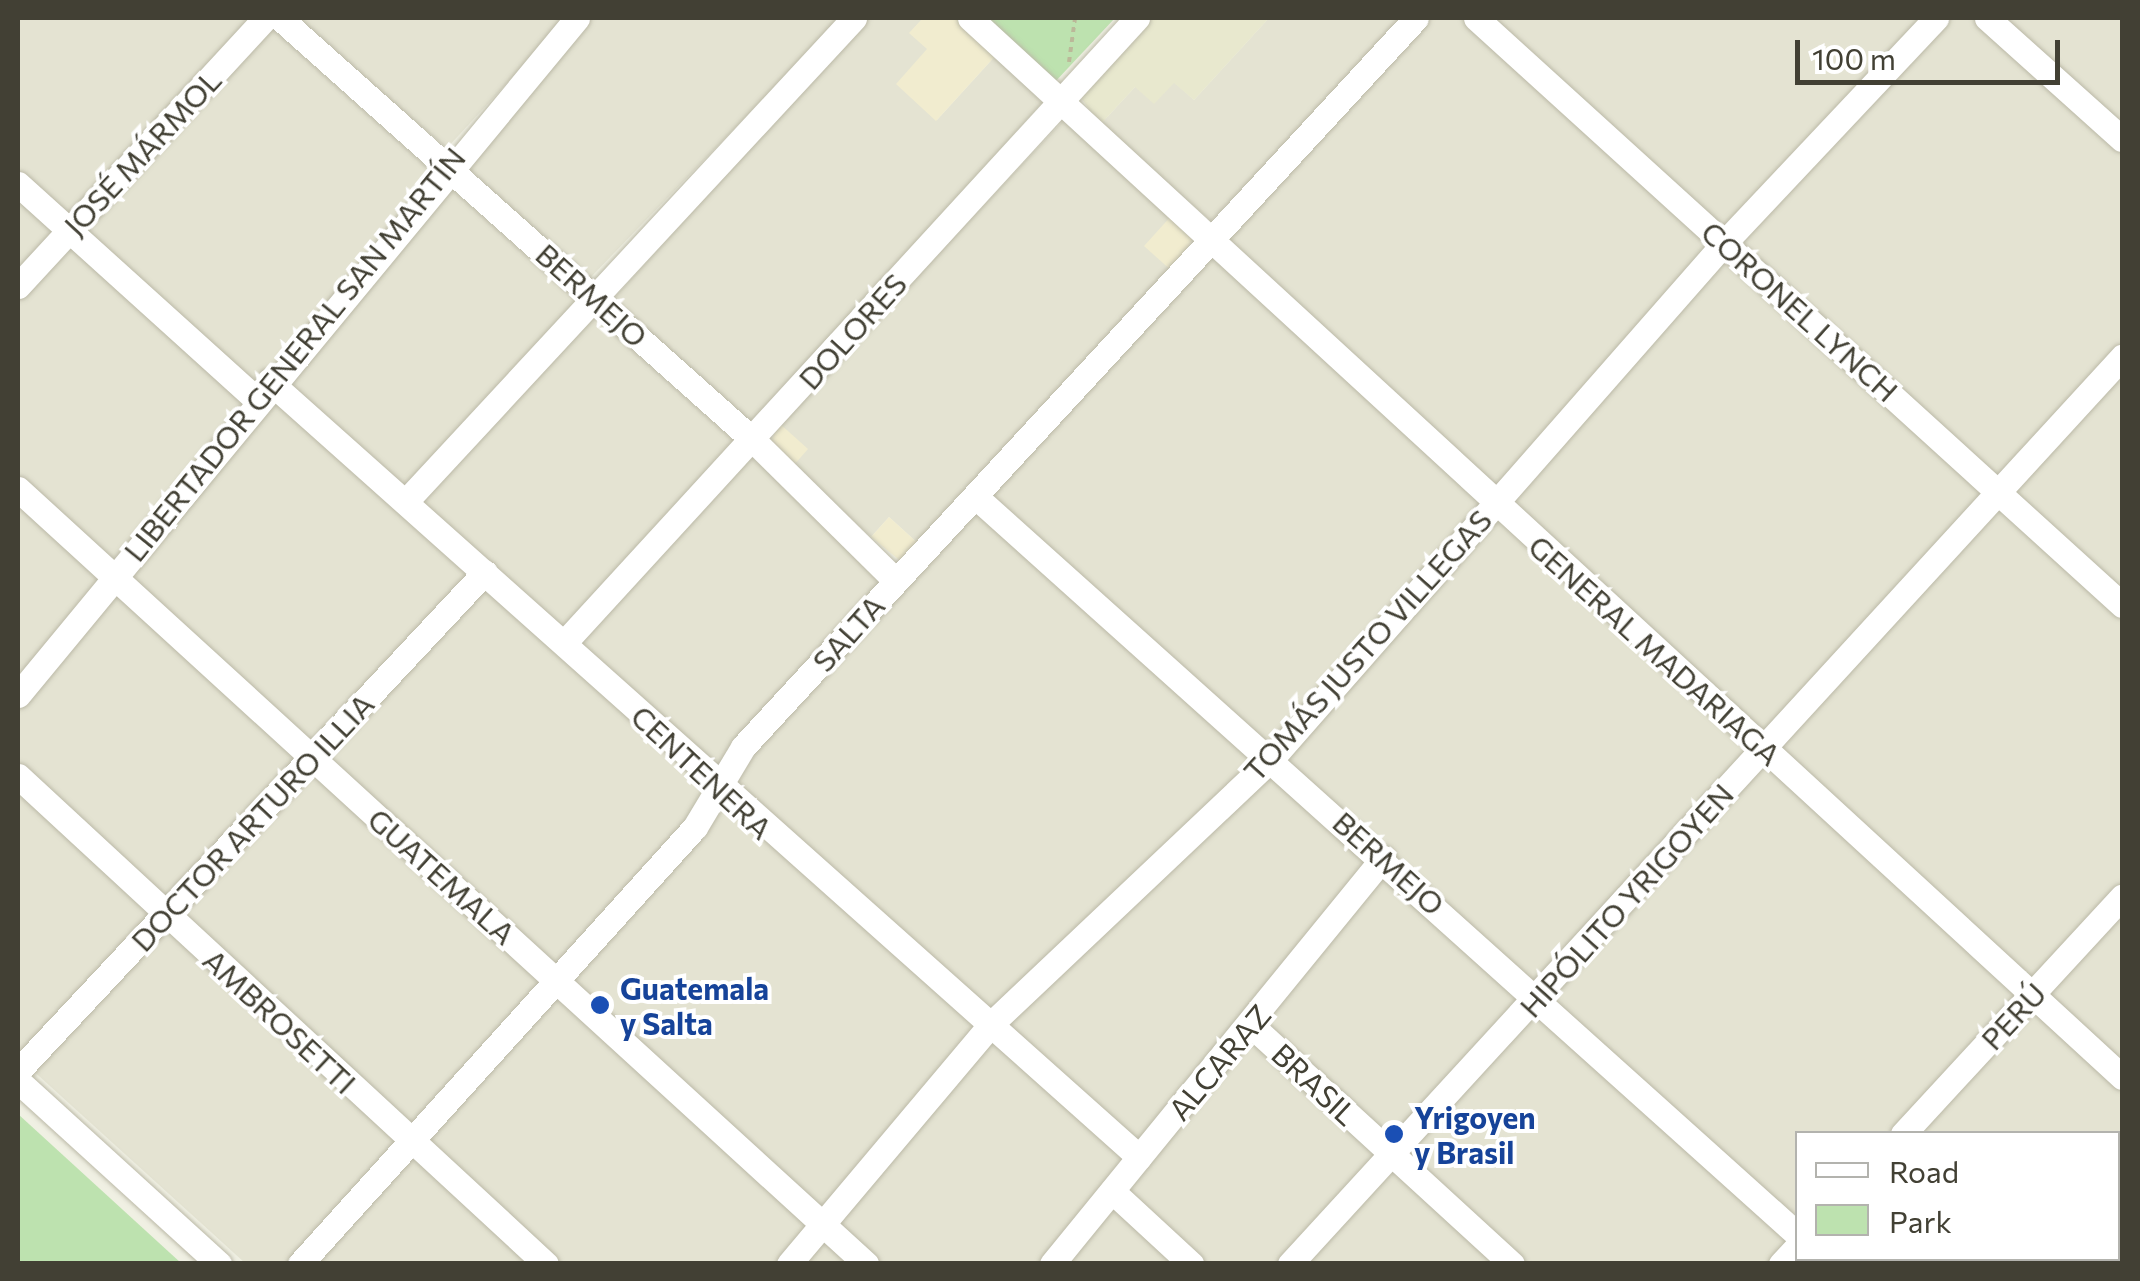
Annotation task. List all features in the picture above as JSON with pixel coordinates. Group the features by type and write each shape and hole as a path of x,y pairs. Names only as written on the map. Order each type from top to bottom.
{"street":[{"name":"JOSÉ MÁRMOL","path":"18,286 266,18"},
{"name":"BERMEJO","path":"280,18 753,440 895,580"},
{"name":"LIBERTADOR GENERAL SAN MARTÍN","path":"18,695 262,390 577,18"},
{"path":"408,499 854,18"},
{"name":"GENERAL MADARIAGA","path":"970,18 1216,241 1492,504 2122,1078"},
{"name":"DOLORES","path":"564,643 1138,18"},
{"name":"SALTA","path":"300,1264 559,982 718,790 743,747 895,580 1216,241 1416,18"},
{"name":"CORONEL LYNCH","path":"1476,18 2122,606"},
{"name":"TOMÁS JUSTO VILLEGAS","path":"789,1264 990,1025 1273,757 1724,242 1936,18"},
{"path":"1987,18 2122,139"},
{"name":"CENTENERA","path":"18,184 262,390 408,499 718,790 1140,1157"},
{"name":"HIPÓLITO YRIGOYEN","path":"1290,1264 1390,1153 1539,999 1763,747 2122,357"},
{"name":"GUATEMALA","path":"18,489 866,1264"},
{"name":"BERMEJO","path":"976,496 1273,757 1795,1232"},
{"name":"DOCTOR ARTURO ILLIA","path":"18,1072 485,572"},
{"name":"AMBROSETTI","path":"18,776 546,1264"},
{"name":"ALCARAZ","path":"1052,1264 1384,858"},
{"name":"PERÚ","path":"1906,1131 2122,897"},
{"name":"BRASIL","path":"1251,1025 1512,1264"},
{"path":"18,1081 219,1264"},
{"path":"1112,1192 1190,1264"}],"path":[{"path":"1029,18 1050,18"}],"shaded area":[{"path":"18,18 260,18 901,590 1429,18 2122,18 2122,1263 245,1263 18,1057"},
{"path":"292,18 567,18 447,148"},
{"path":"589,18 841,18 589,279 467,167"},
{"path":"868,18 923,18 910,33 928,49 937,120 998,53 1042,103 751,426 614,298"},
{"path":"923,18 958,18 998,53 936,121 896,84 927,49 909,33"},
{"path":"1151,18 1269,18 1194,100 1174,83 1154,104 1135,87 1100,125 1080,96"},
{"path":"1269,18 1407,18 1211,221 1100,125 1135,87 1174,82 1194,100"},
{"path":"1064,120 1173,214 1173,272 921,546 889,517 871,537 793,466 779,423"},
{"path":"1173,214 1193,238 1173,272 1144,246"},
{"path":"779,423 808,449 793,466 771,442"},
{"path":"889,517 921,546 903,563 871,537"}],"green space":[{"path":"983,18 1115,18 1054,83"},
{"path":"18,1114 181,1263 18,1263"}],"place":[{"name":"Guatemala y Salta","path":"600,1005"},
{"name":"Yrigoyen y Brasil","path":"1394,1134"}]}
